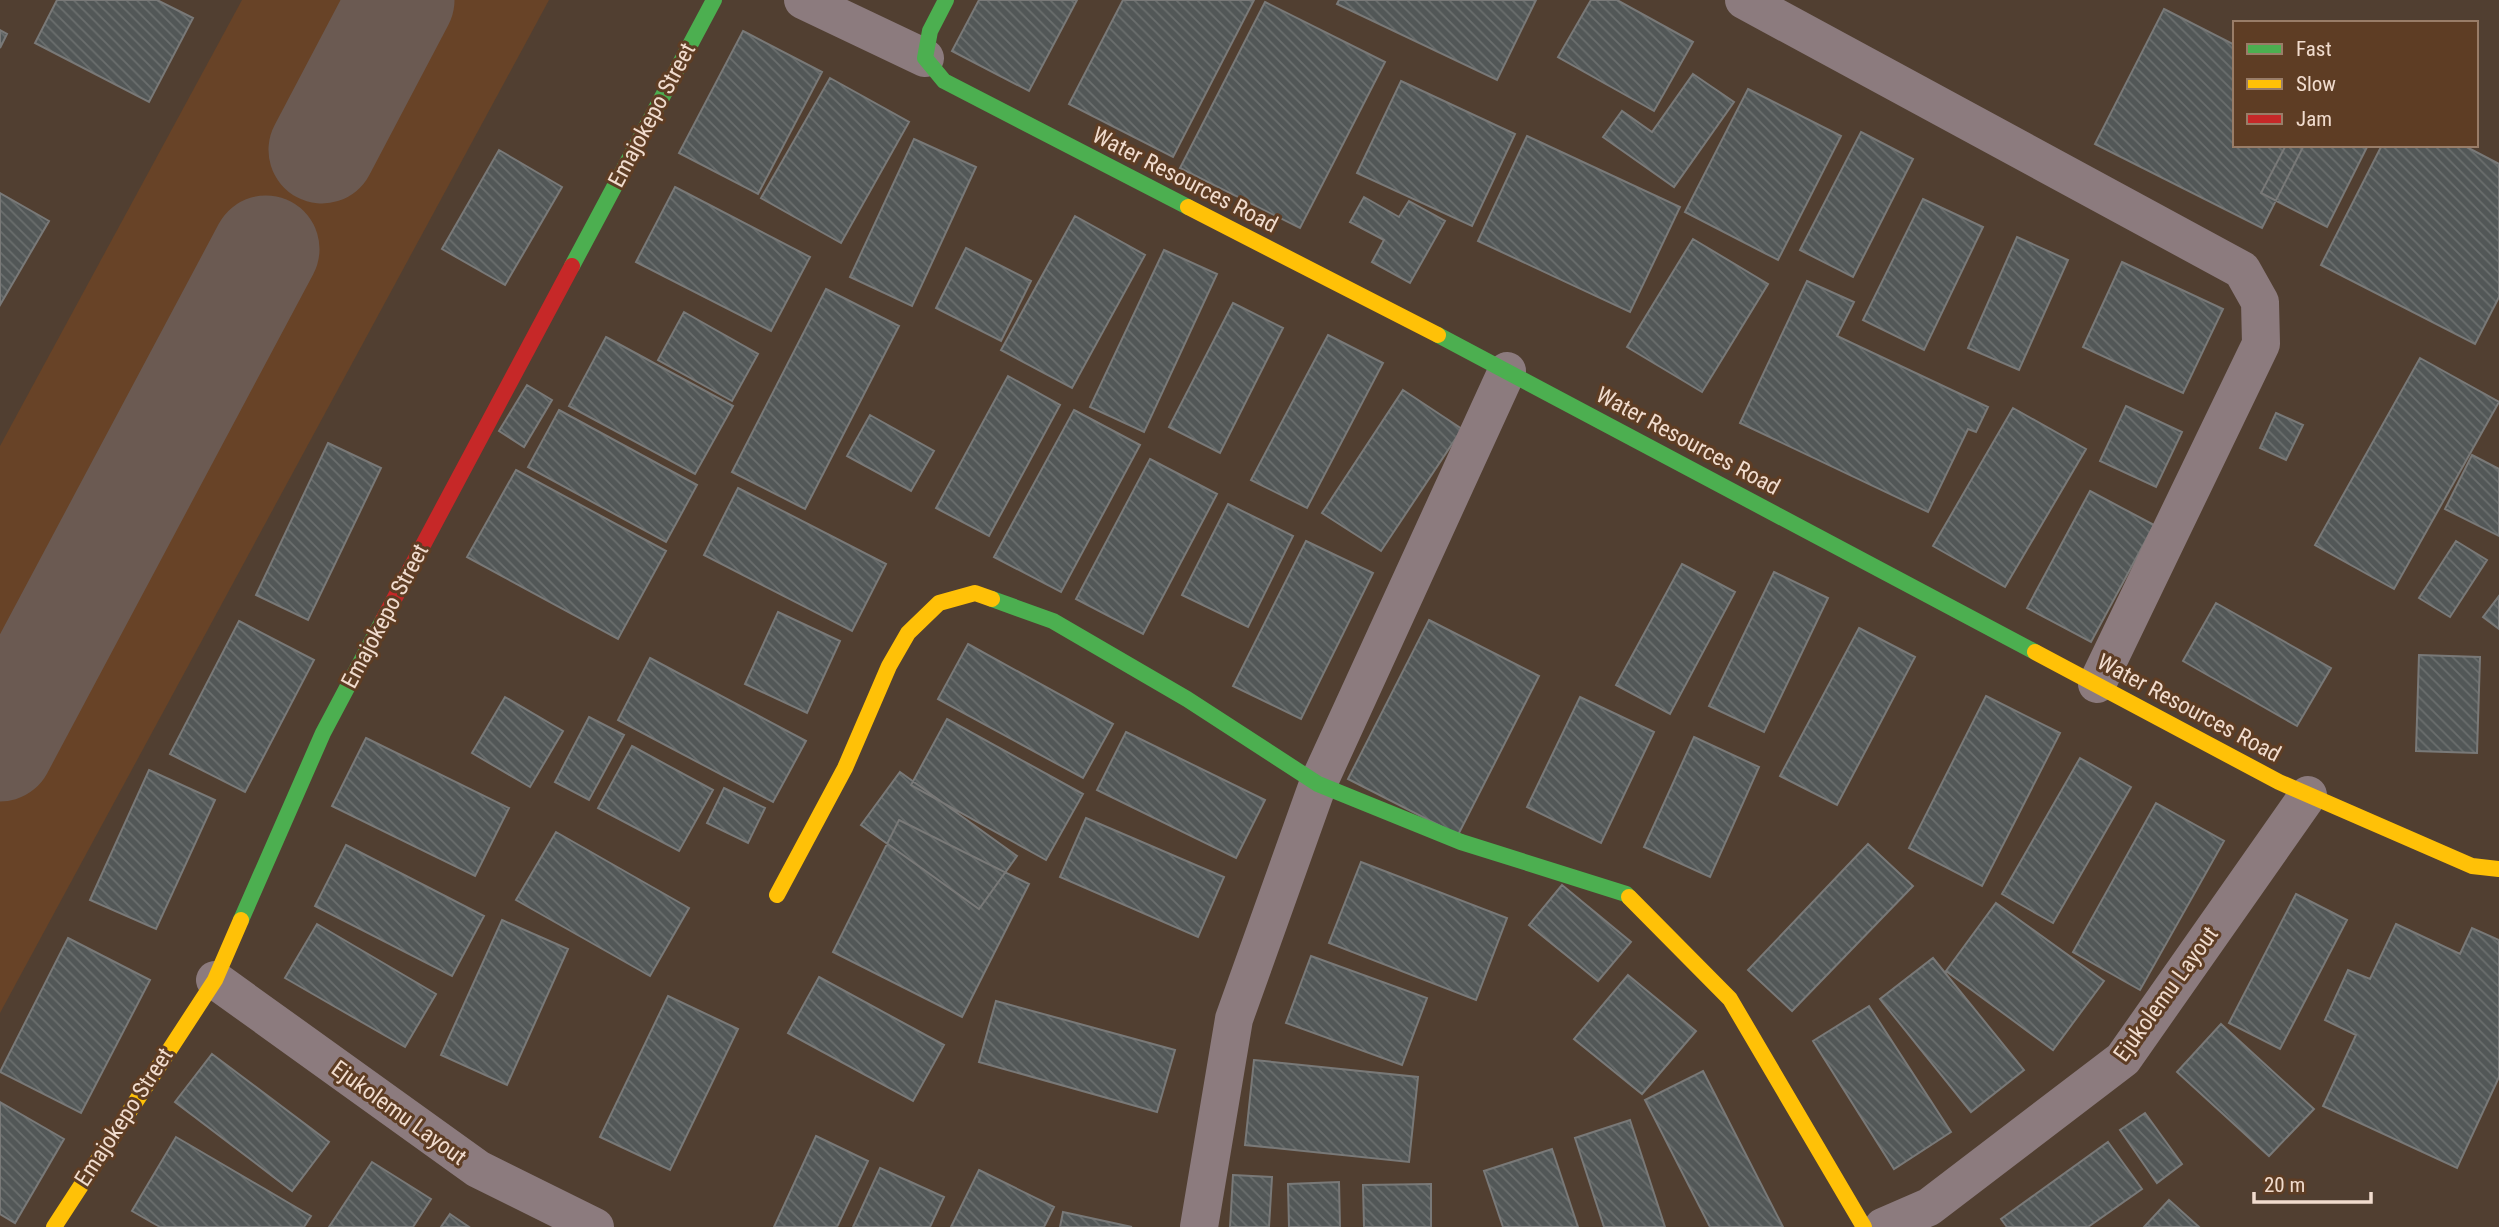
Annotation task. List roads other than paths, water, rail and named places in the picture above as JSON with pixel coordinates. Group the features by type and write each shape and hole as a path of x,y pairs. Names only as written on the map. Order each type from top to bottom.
{"street":[{"name":"Emajokepo Street","path":"54,1227 215,980 323,733 714,0"},
{"path":"803,0 925,58 930,31 946,0"},
{"path":"1744,0 2242,270 2260,303 2261,344 2097,684"},
{"name":"Water Resources Road","path":"925,58 944,81 1507,371 2279,782 2472,866 2499,869"},
{"path":"1199,1227 1234,1019 1318,783 1507,371"},
{"path":"778,895 845,768 889,666 908,633 939,603 975,593 1053,621 1187,699 1318,783 1461,842 1626,894 1730,999 1864,1227"},
{"name":"Ejukolemu Layout","path":"1883,1227 1929,1207 2123,1059 2308,795"},
{"name":"Ejukolemu Layout","path":"215,980 478,1169 595,1227"}]}
